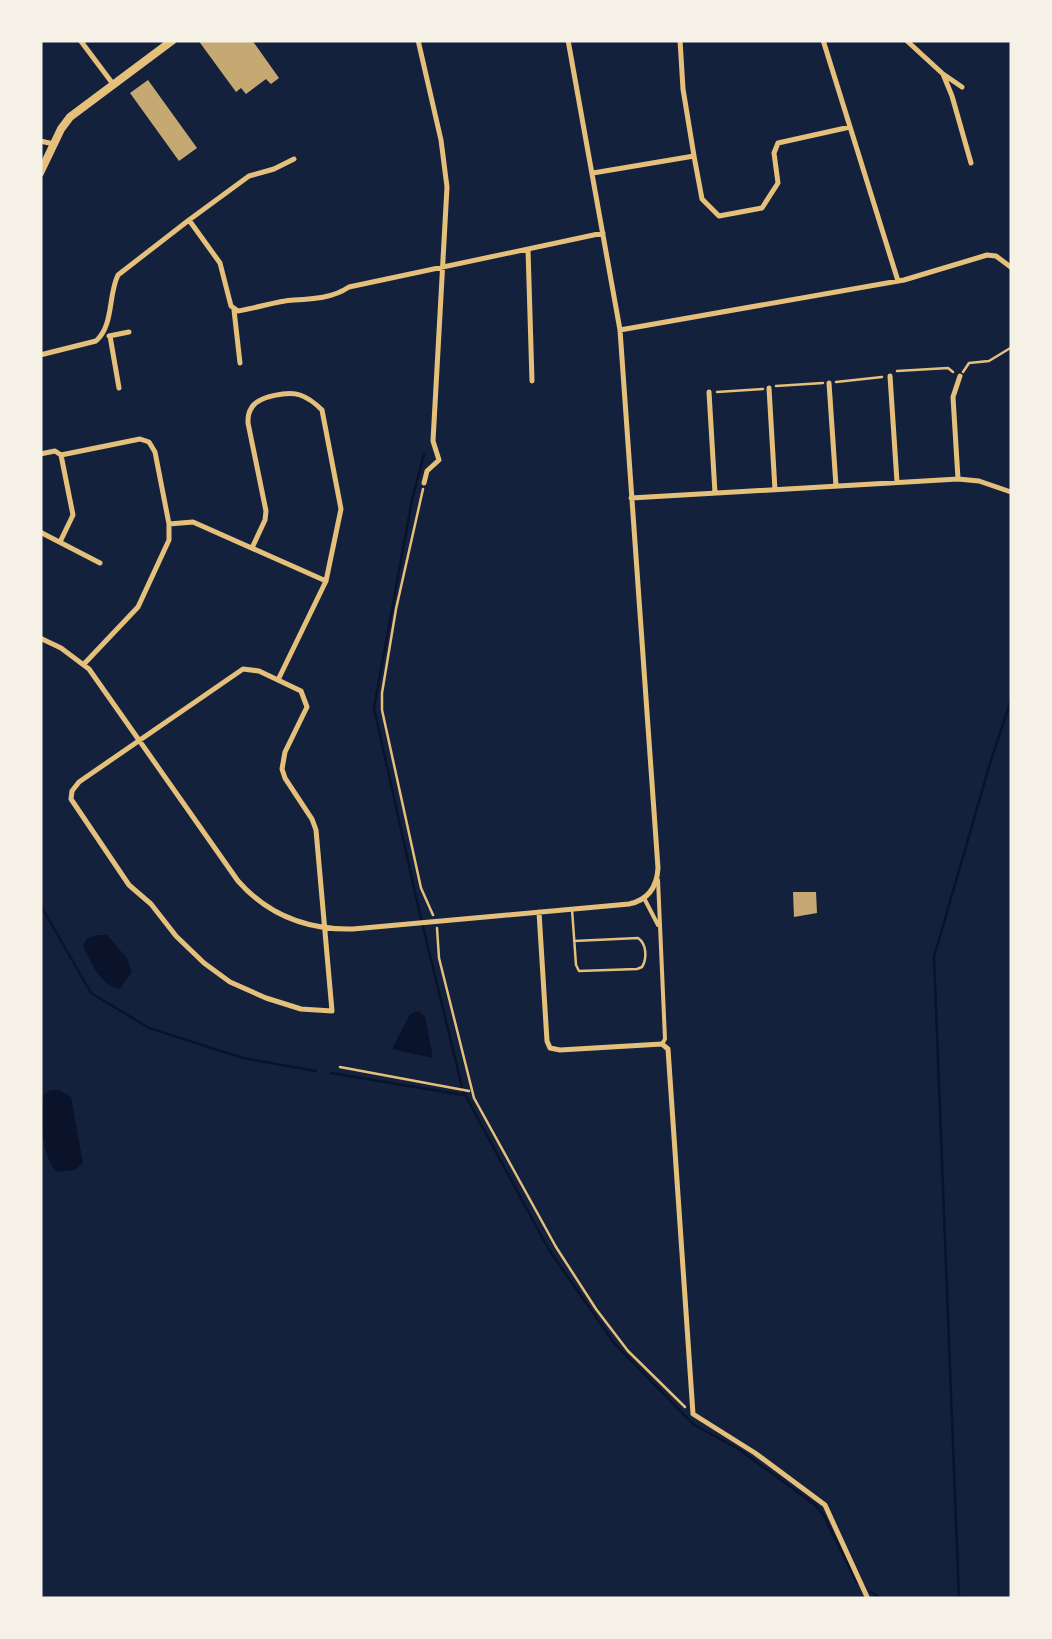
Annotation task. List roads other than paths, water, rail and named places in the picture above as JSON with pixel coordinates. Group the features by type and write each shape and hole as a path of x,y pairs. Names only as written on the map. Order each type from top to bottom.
{"main road":[{"path":"40,173 70,117 174,40"}],"street":[{"path":"80,40 113,84"},
{"path":"418,40 446,174 433,442 439,460 427,471 424,483"},
{"path":"568,40 620,330 658,878 662,1044"},
{"path":"680,40 682,89 702,199 719,216 762,208 778,182 774,153 778,142 850,127"},
{"path":"822,40 898,281"},
{"path":"906,40 962,87"},
{"path":"942,74 970,163"},
{"path":"40,141 54,144"},
{"path":"593,173 694,156"},
{"path":"101,337 119,273 249,176 294,159"},
{"path":"188,220 220,263 234,310 240,363"},
{"path":"234,310 312,300 349,288 603,233"},
{"path":"528,249 532,381"},
{"path":"620,330 898,281 984,255 1012,268"},
{"path":"40,355 129,332"},
{"path":"110,336 119,388"},
{"path":"890,376 897,482"},
{"path":"958,479 954,397 960,376"},
{"path":"830,382 836,486"},
{"path":"769,388 775,490"},
{"path":"709,392 715,493"},
{"path":"252,548 266,511 249,412 261,400 298,394 322,410 341,503 326,581 278,680"},
{"path":"40,454 54,451 61,455 136,440 149,442 154,452 169,524 168,544 140,604 84,664"},
{"path":"60,542 73,515 61,455"},
{"path":"631,498 958,479 1012,491"},
{"path":"169,524 191,521 326,581"},
{"path":"40,532 100,563"},
{"path":"40,638 84,664 245,889 286,917 343,929 629,904 651,892 658,878"},
{"path":"240,670 256,670 278,680 301,691 307,707 281,766 315,825 332,1012 294,1007 245,990 216,973 186,947 151,904 126,882 71,799 79,782 240,670"},
{"path":"644,898 658,926"},
{"path":"539,912 550,1048 662,1044"},
{"path":"662,1044 668,1052 694,1415 755,1453 824,1506 867,1597"}],"lane":[{"path":"572,909 574,940 576,965 581,972 639,968 645,963 644,943 637,938 574,940"}],"water":[{"path":"107,935 127,958 132,972 120,989 102,978 83,946 87,938"},
{"path":"418,1011 425,1016 433,1058 392,1049 410,1014"},
{"path":"51,1090 71,1097 83,1163 75,1170 56,1172 47,1155 41,1113 44,1094"}],"waterway":[{"path":"424,454 374,708 462,1087"},
{"path":"959,1599 934,957 1012,697"},
{"path":"40,904 91,993 149,1028 243,1058 316,1071"},
{"path":"331,1073 463,1095"},
{"path":"463,1091 549,1250 614,1343 693,1424 740,1450 814,1504 823,1514 857,1583"},
{"path":"871,1592 881,1599"}]}
